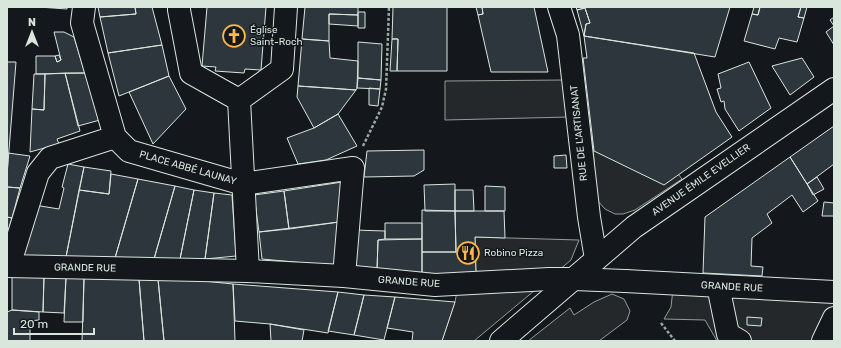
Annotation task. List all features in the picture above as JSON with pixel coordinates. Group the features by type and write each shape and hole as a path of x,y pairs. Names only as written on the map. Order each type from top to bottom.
{"street":[{"path":"8,266 38,173 50,158 115,137 82,23 84,7"},
{"path":"179,7 191,73 239,100 282,68 286,7"},
{"name":"RUE DE L'ARTISANAT","path":"560,7 568,35 589,217 596,259"},
{"name":"AVENUE ÉMILE EVELLIER","path":"501,341 634,227 834,89"},
{"name":"PLACE ABBÉ LAUNAY","path":"239,100 243,184"},
{"name":"PLACE ABBÉ LAUNAY","path":"115,137 129,150 243,184 353,168"},
{"path":"344,276 353,168"},
{"path":"243,184 248,271"},
{"name":"GRANDE RUE","path":"8,266 248,271 344,276 435,285 574,279 834,292"},
{"path":"718,286 728,334 740,341"},
{"path":"824,341 834,318"},
{"path":"716,341 725,321"}],"path":[{"path":"353,168 382,107 386,89 389,7"},
{"path":"661,323 674,341"}],"shaded area":[{"path":"566,80 570,117 445,120 445,81"},
{"path":"592,134 671,173 675,170 682,179 635,210 623,214 615,214 605,209 597,200"},
{"path":"475,237 579,240 571,260 474,341 442,341 455,302 460,275 476,274"},
{"path":"673,289 834,300 834,341 717,341 705,320 664,319 671,307"},
{"path":"612,294 624,299 630,311 627,320 599,341 528,341 570,308 574,315 594,302"}],"building":[{"path":"39,7 67,7 67,9"},
{"path":"98,7 135,7 136,14 100,17"},
{"path":"135,7 152,7 162,45 108,53 100,17 136,14"},
{"name":"Église Saint-Roch","path":"207,7 266,7 261,70 245,69 244,73 215,71 216,67 202,66"},
{"path":"305,7 358,7 358,15 329,14 329,41 302,39"},
{"path":"393,7 447,7 447,71 397,71 398,39 392,39"},
{"path":"476,7 482,7 483,14 478,15"},
{"path":"482,7 534,7 548,72 491,72 478,15 483,14"},
{"path":"576,7 730,7 715,57 584,36 586,24 590,23 585,8 577,10"},
{"path":"754,7 760,7 758,15 752,14"},
{"path":"760,7 801,7 798,17 804,18 797,42 779,38 775,49 744,41 752,14 758,15"},
{"path":"801,7 807,7 804,18 798,17"},
{"path":"585,8 590,23 586,24 584,36 577,10"},
{"path":"358,12 365,12 365,28 358,28"},
{"path":"329,14 358,15 358,26 329,24"},
{"path":"834,17 834,26 830,20"},
{"path":"834,26 834,45 826,32"},
{"path":"54,32 64,32 74,37 85,73 36,74 36,56 55,56 57,62 61,60"},
{"path":"584,36 694,53 716,112 732,137 664,185 594,151 583,58 587,58"},
{"path":"302,39 329,41 330,58 358,61 356,90 298,86"},
{"path":"392,39 398,39 397,71 390,71"},
{"path":"358,42 382,44 381,80 358,78"},
{"path":"162,45 169,76 119,96 108,53"},
{"path":"59,55 61,60 57,62 55,56"},
{"path":"802,58 814,77 790,95 772,66"},
{"path":"7,62 16,62 7,175"},
{"path":"749,62 771,108 739,131 725,109 724,101 721,102 717,89 721,88 718,74"},
{"path":"65,73 80,131 57,139 59,144 30,152 32,109 44,110 45,74"},
{"path":"65,73 85,73 100,120 78,126"},
{"path":"34,74 45,74 44,110 32,109"},
{"path":"169,76 186,109 153,144 129,92"},
{"path":"358,78 381,80 380,89 357,88"},
{"path":"298,86 356,90 338,114 314,128 297,97"},
{"path":"369,88 380,89 378,106 369,105"},
{"path":"338,114 357,146 326,160 298,164 287,138 314,128"},
{"path":"834,126 834,164 807,184 790,157"},
{"path":"424,150 424,170 414,176 364,177 367,151"},
{"path":"8,153 30,156 20,188 7,187"},
{"path":"566,155 567,168 554,168 554,156"},
{"path":"790,157 818,201 803,212 792,195 767,214 772,223 752,238 751,266 763,267 762,276 703,273 705,217"},
{"path":"68,164 84,167 66,257 20,257 34,205 59,209 64,188 62,187"},
{"path":"84,167 111,171 109,194 79,190"},
{"path":"111,174 138,179 115,258 66,257 79,190 109,194"},
{"path":"817,177 824,189 813,195 807,184"},
{"path":"138,179 175,186 154,259 115,258"},
{"path":"342,182 339,222 289,229 284,191"},
{"path":"455,184 455,211 425,211 424,185"},
{"path":"175,186 194,190 180,259 154,259"},
{"path":"485,186 505,187 505,211 485,211"},
{"path":"7,187 20,188 12,218 7,217"},
{"path":"194,190 214,193 205,259 180,259"},
{"path":"455,190 473,190 474,211 455,211"},
{"path":"284,191 289,229 259,232 254,195"},
{"path":"214,193 232,195 236,256 205,259"},
{"path":"824,202 834,203 834,216 822,216"},
{"path":"422,210 455,211 456,252 422,252"},
{"path":"455,211 504,211 505,238 475,237 476,275 422,274 422,252 456,252"},
{"path":"7,217 12,218 7,235"},
{"path":"339,222 337,266 262,259 259,232"},
{"path":"385,223 422,223 422,239 385,239"},
{"path":"354,230 385,231 385,239 378,240 377,271 353,268"},
{"path":"422,239 422,274 377,271 378,240"},
{"path":"12,276 44,276 43,312 12,310"},
{"path":"44,276 66,277 64,313 43,312"},
{"path":"66,277 84,278 83,322 64,322"},
{"path":"84,278 139,279 144,341 82,341"},
{"path":"139,279 158,279 164,341 144,341"},
{"path":"158,279 233,284 235,341 164,341"},
{"path":"233,284 338,292 328,333 270,324 235,321"},
{"path":"338,292 364,295 354,335 328,331"},
{"path":"364,295 395,297 384,340 354,335"},
{"path":"395,297 455,302 442,341 412,341 413,332 387,328"},
{"path":"12,310 39,312 39,320 30,321 30,341 7,341 7,312"},
{"path":"747,317 762,318 761,326 747,325"},
{"path":"270,324 304,330 302,341 271,341"}],"place":[{"name":"Église Saint-Roch","path":"234,36"},
{"name":"Robino Pizza","path":"468,253"}]}
